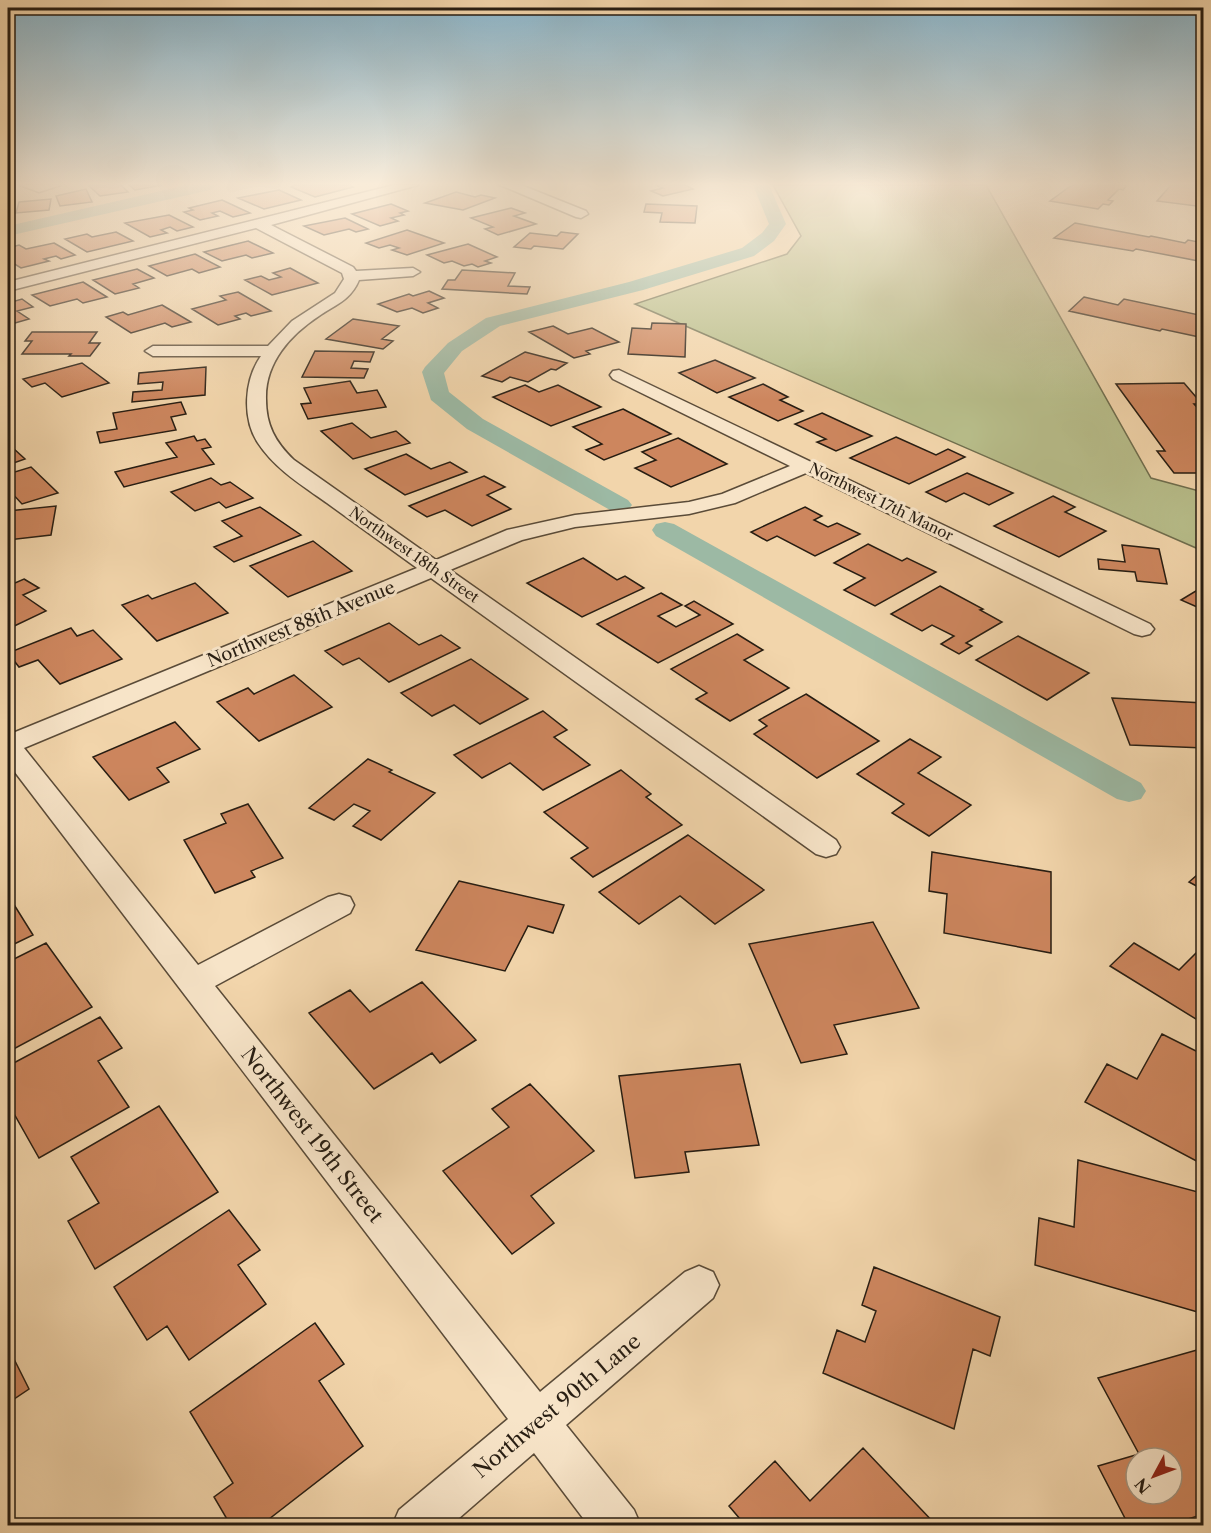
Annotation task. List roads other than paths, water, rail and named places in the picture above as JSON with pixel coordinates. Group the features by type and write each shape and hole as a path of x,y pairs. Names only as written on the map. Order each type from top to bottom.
{"street":[{"path":"8,286 124,257"},
{"path":"322,257 348,270 351,276 413,272"},
{"name":"Northwest 18th Street","path":"351,276 350,288 341,297 291,329 271,351 256,382 256,410 266,442 294,471 826,847"},
{"path":"153,351 271,351"},
{"name":"Northwest 17th Manor","path":"619,375 1142,629"},
{"name":"Northwest 88th Avenue","path":"8,745 515,535 575,521 689,508 728,499 807,466"},
{"name":"Northwest 19th Street","path":"8,745 618,1526"},
{"path":"193,983 339,905"},
{"name":"Northwest 90th Lane","path":"415,1526 699,1285"}],"waterway":[{"path":"619,505 475,424 439,395 433,372 455,347 493,322 636,286 733,257"},
{"path":"665,530 1129,791"}]}
